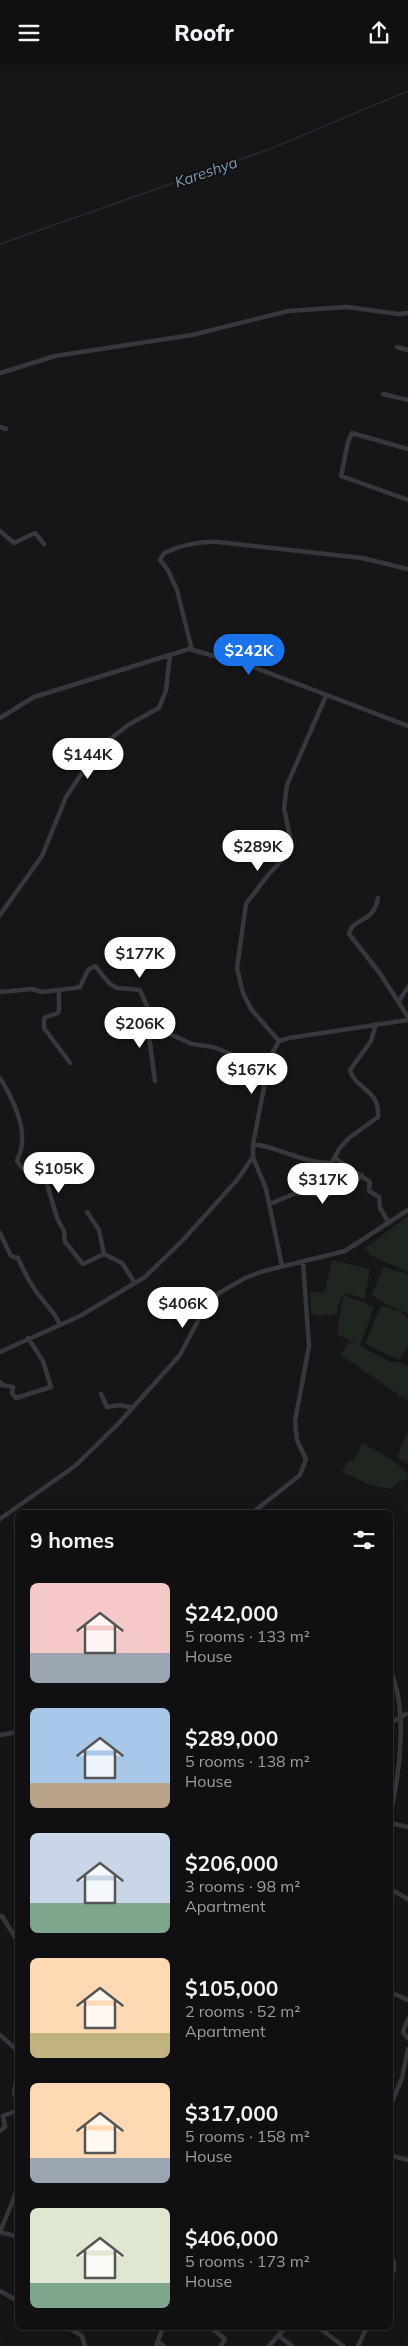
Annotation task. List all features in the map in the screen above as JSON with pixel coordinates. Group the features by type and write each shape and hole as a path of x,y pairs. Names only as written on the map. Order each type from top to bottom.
{"street":[{"path":"0,373 55,357 192,335 288,311 346,307 398,314 408,313"},
{"path":"397,347 408,350"},
{"path":"382,393 408,401"},
{"path":"0,427 6,429"},
{"path":"408,449 352,433 348,442 341,476 408,499"},
{"path":"0,531 14,543 35,533 44,544"},
{"path":"192,650 176,590 168,570 160,560 164,553 172,549 195,542 218,542 362,558 408,569"},
{"path":"0,719 34,697 170,656 184,650 192,650 253,667 326,696 408,725"},
{"path":"0,915 42,856 66,797 90,761 109,740 128,725 159,708 166,690 170,656"},
{"path":"278,1041 251,1009 247,1001 238,981 238,959 246,904 268,875 288,854 292,846 284,808 287,785 326,696"},
{"path":"278,1041 408,1018 379,972 349,933 355,924 376,910 378,898"},
{"path":"0,992 32,989 42,992 80,987 88,970 95,966 110,984 117,988 140,990 154,1022 183,1041 213,1047 267,1069"},
{"path":"399,1001 408,987"},
{"path":"59,990 58,1013 44,1018 44,1028 70,1063"},
{"path":"154,1022 149,1036 155,1081"},
{"path":"253,1144 268,1147 305,1161 332,1163 349,1138 378,1117 375,1097 368,1089 354,1081 350,1070 371,1041 376,1024"},
{"path":"278,1041 267,1069 253,1144 253,1157 270,1204 282,1266"},
{"path":"0,1078 16,1110 22,1135 21,1150 17,1161 23,1169 42,1179 47,1184 57,1218 64,1231 65,1243 83,1264 104,1254"},
{"path":"0,1352 80,1316 158,1267 237,1180 253,1157"},
{"path":"335,1158 352,1171 362,1175 372,1184 370,1192 380,1199 380,1209 389,1223"},
{"path":"270,1204 296,1193 326,1195 337,1192 350,1187 362,1175"},
{"path":"0,1519 74,1466 133,1408 180,1355 201,1315 219,1293 245,1278 282,1266 345,1251 408,1210"},
{"path":"87,1212 99,1230 104,1254"},
{"path":"0,1233 6,1242 11,1256 18,1258 28,1279 40,1298 55,1314 60,1325"},
{"path":"104,1254 122,1263 135,1283"},
{"path":"256,1510 300,1475 305,1467 306,1459 297,1440 294,1421 309,1347 303,1262"},
{"path":"0,1382 2,1385 13,1387 12,1393 16,1398 51,1387 43,1361 28,1338"},
{"path":"102,1393 107,1407 120,1405 133,1408"},
{"path":"393,1674 403,1689"},
{"path":"393,1804 404,1760 406,1714 404,1695"},
{"path":"393,1721 406,1714"},
{"path":"0,1735 15,1732"},
{"path":"393,1824 408,1827"},
{"path":"393,1891 408,1899"},
{"path":"1,1919 15,1938"},
{"path":"393,1993 408,2000"},
{"path":"408,2019 403,2032 408,2038"},
{"path":"0,2035 15,2048"},
{"path":"393,2100 402,2078 408,2049"},
{"path":"0,2131 5,2127 3,2116 15,2111"},
{"path":"393,2156 408,2160"},
{"path":"15,2195 0,2229 15,2236"},
{"path":"0,2291 15,2299"},
{"path":"73,2330 82,2336 85,2346"},
{"path":"163,2330 157,2344 164,2346"},
{"path":"214,2330 226,2339 221,2346"},
{"path":"269,2346 284,2330"},
{"path":"322,2330 343,2346"},
{"path":"358,2346 366,2330"},
{"path":"279,2336 292,2346"}],"shaded area":[{"path":"408,1216 408,1272 372,1256 365,1248"},
{"path":"332,1260 370,1269 364,1299 346,1293 340,1299 337,1314 317,1316 311,1313 310,1292 321,1293 325,1291"},
{"path":"383,1267 408,1274 408,1314 378,1300 372,1295"},
{"path":"344,1295 374,1307 360,1346 337,1334"},
{"path":"381,1305 399,1311 408,1318 408,1346 399,1360 365,1344"},
{"path":"349,1342 390,1362 400,1362 408,1367 408,1401 341,1355"},
{"path":"408,1431 408,1464 397,1457"},
{"path":"363,1443 395,1462 408,1474 406,1479 400,1481 391,1489 370,1485 342,1472 347,1462 353,1461"}],"waterway":[{"name":"Kareshya","path":"0,244 270,149 408,91"}]}
